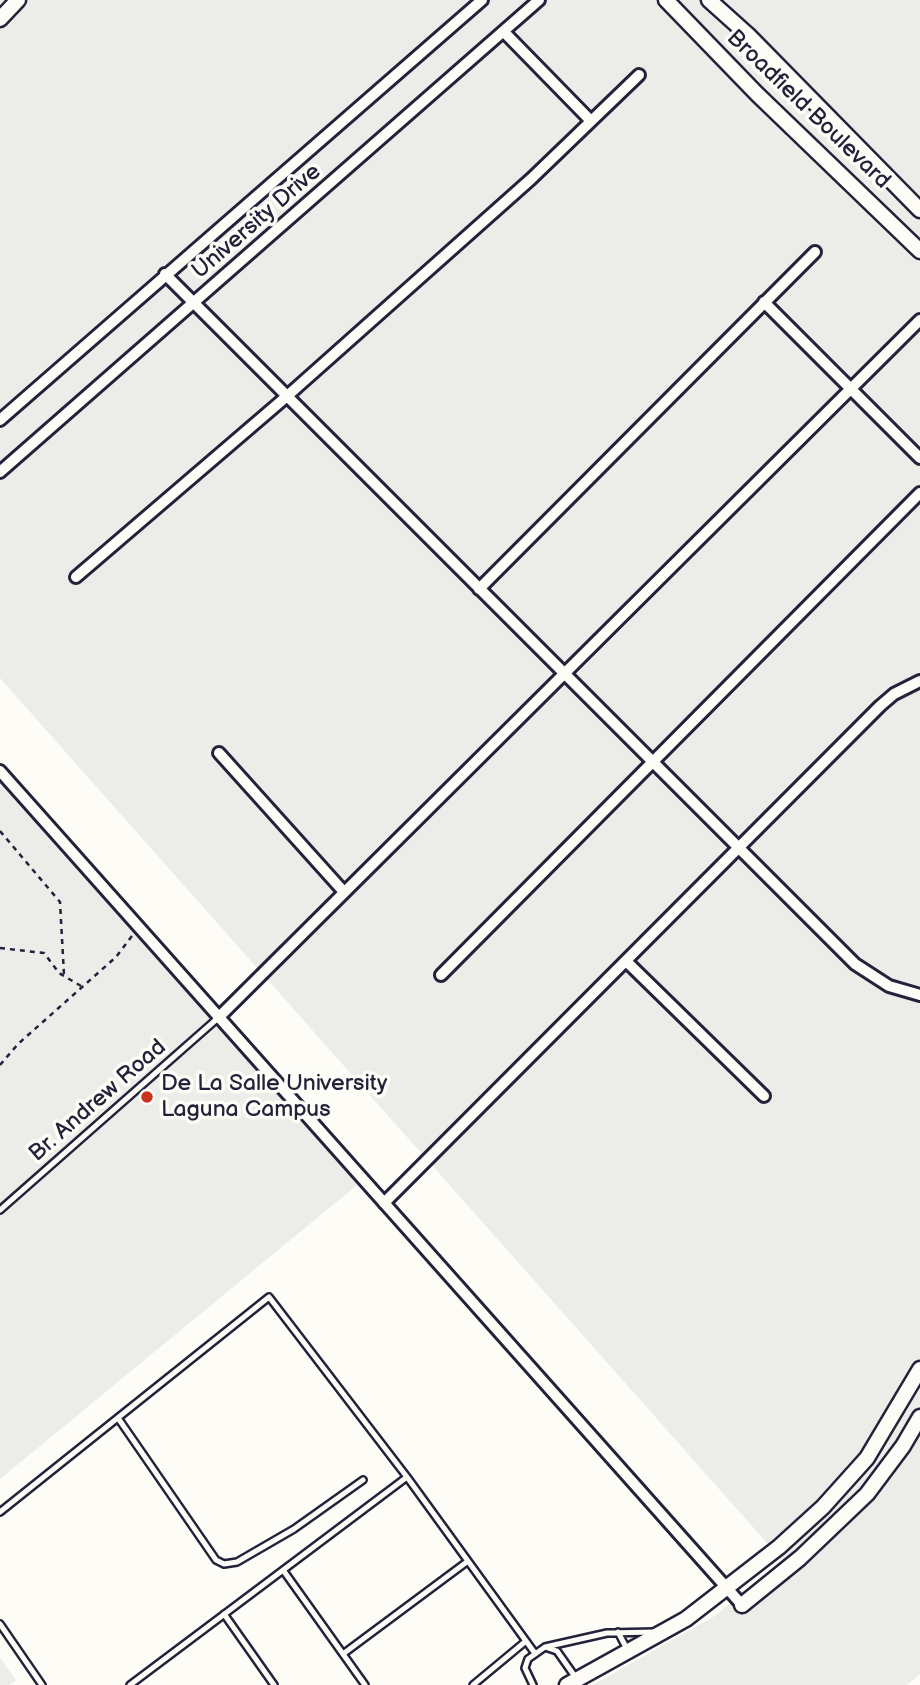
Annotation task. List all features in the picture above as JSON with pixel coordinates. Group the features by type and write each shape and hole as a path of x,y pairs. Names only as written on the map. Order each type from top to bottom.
{"street":[{"path":"0,19 19,0"},
{"name":"University Drive","path":"0,420 164,274 386,86 482,0"},
{"name":"University Drive","path":"0,472 505,33 539,0"},
{"name":"Broadfield Boulevard","path":"666,0 757,94 920,251"},
{"name":"Broadfield Boulevard","path":"709,0 920,210"},
{"path":"505,33 591,121"},
{"path":"76,577 286,397 531,179 639,75"},
{"path":"479,589 815,251"},
{"path":"164,274 855,964 888,986 920,995"},
{"path":"764,302 920,458"},
{"path":"218,1018 563,672 920,320"},
{"path":"440,975 920,493"},
{"path":"384,1203 880,706 894,694 920,681"},
{"path":"219,753 344,892"},
{"path":"0,771 742,1605 809,1550 867,1494 903,1446 920,1417"},
{"path":"626,961 764,1096"},
{"path":"572,1682 663,1633 728,1589 779,1546 847,1482 887,1430 920,1368"}],"lane":[{"name":"Br. Andrew Road","path":"0,1210 218,1018"},
{"path":"0,1512 269,1297 407,1477 534,1652"},
{"path":"118,1418 216,1560 224,1564 237,1562 293,1529 363,1480"},
{"path":"130,1685 407,1477"},
{"path":"343,1654 468,1561"},
{"path":"283,1570 365,1685"},
{"path":"224,1614 274,1685"},
{"path":"0,1624 42,1685"},
{"path":"618,1632 628,1652"},
{"path":"533,1685 525,1668 534,1652 545,1647 575,1638 618,1632 663,1633"},
{"path":"473,1685 526,1642"},
{"path":"545,1647 557,1651 572,1682"}],"path":[{"path":"0,831 60,902 64,975"},
{"path":"0,1065 18,1044 116,957 138,928"},
{"path":"0,948 44,953 64,975 82,987"}],"shaded area":[{"path":"0,0 920,0 920,1674 907,1685 593,1685 713,1617 783,1561 0,678"},
{"name":"De La Salle University Laguna Campus","path":"0,770 218,1018 368,1176 0,1479"},
{"path":"0,1658 16,1680 9,1685 0,1685"}],"place":[{"name":"De La Salle University Laguna Campus","path":"147,1097"}]}
